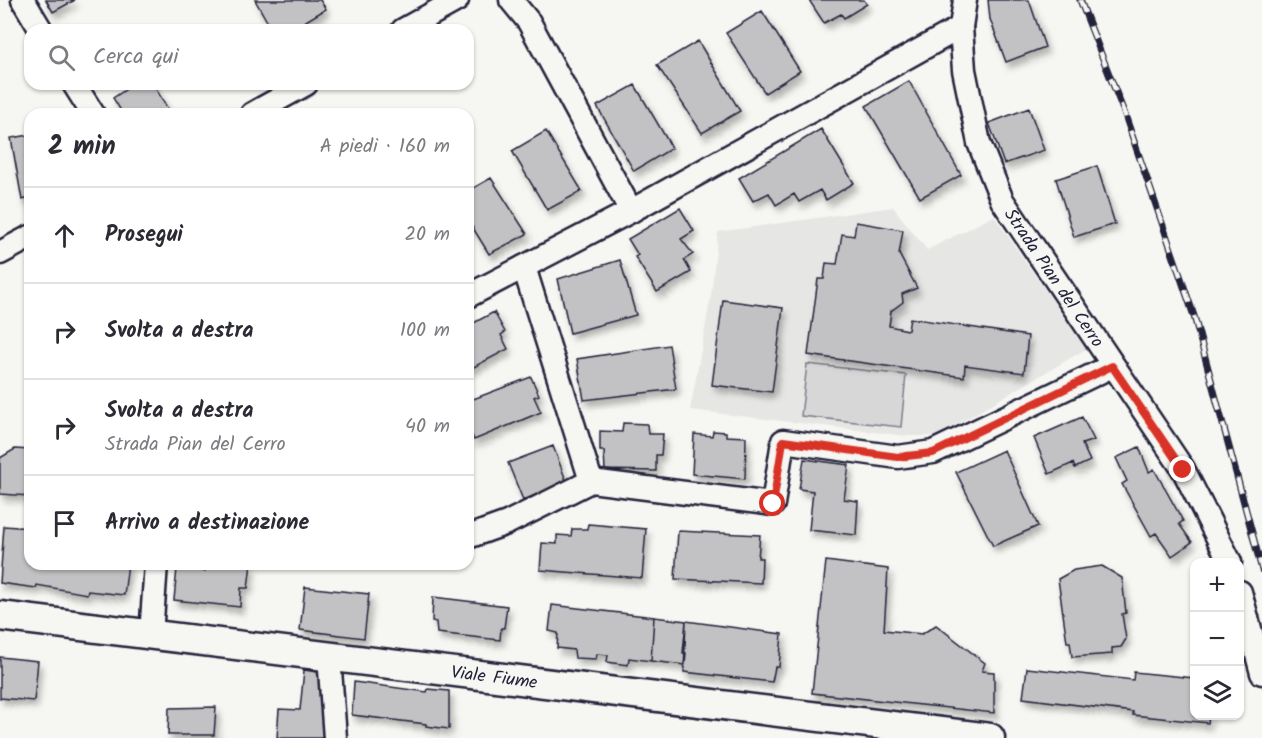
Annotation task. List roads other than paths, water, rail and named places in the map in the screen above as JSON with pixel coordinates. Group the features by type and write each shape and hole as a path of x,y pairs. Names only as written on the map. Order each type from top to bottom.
{"main road":[{"name":"Viale Fiume","path":"0,616 990,738"}],"street":[{"path":"23,0 37,24"},
{"path":"414,24 457,0"},
{"path":"511,0 529,22 631,211"},
{"name":"Strada Pian del Cerro","path":"965,0 961,27 964,70 979,143 997,191 1183,470 1228,558"},
{"path":"474,293 631,211 961,27"},
{"path":"78,90 89,108"},
{"path":"263,108 295,90"},
{"path":"0,253 24,240"},
{"path":"524,267 591,481"},
{"path":"474,535 507,523 591,481 773,504 783,441 898,457 933,453 1112,366"},
{"path":"151,635 156,570"},
{"path":"1244,610 1262,673"},
{"path":"329,656 335,738"}],"railway":[{"path":"1080,0 1125,115 1194,316 1262,570"}]}
